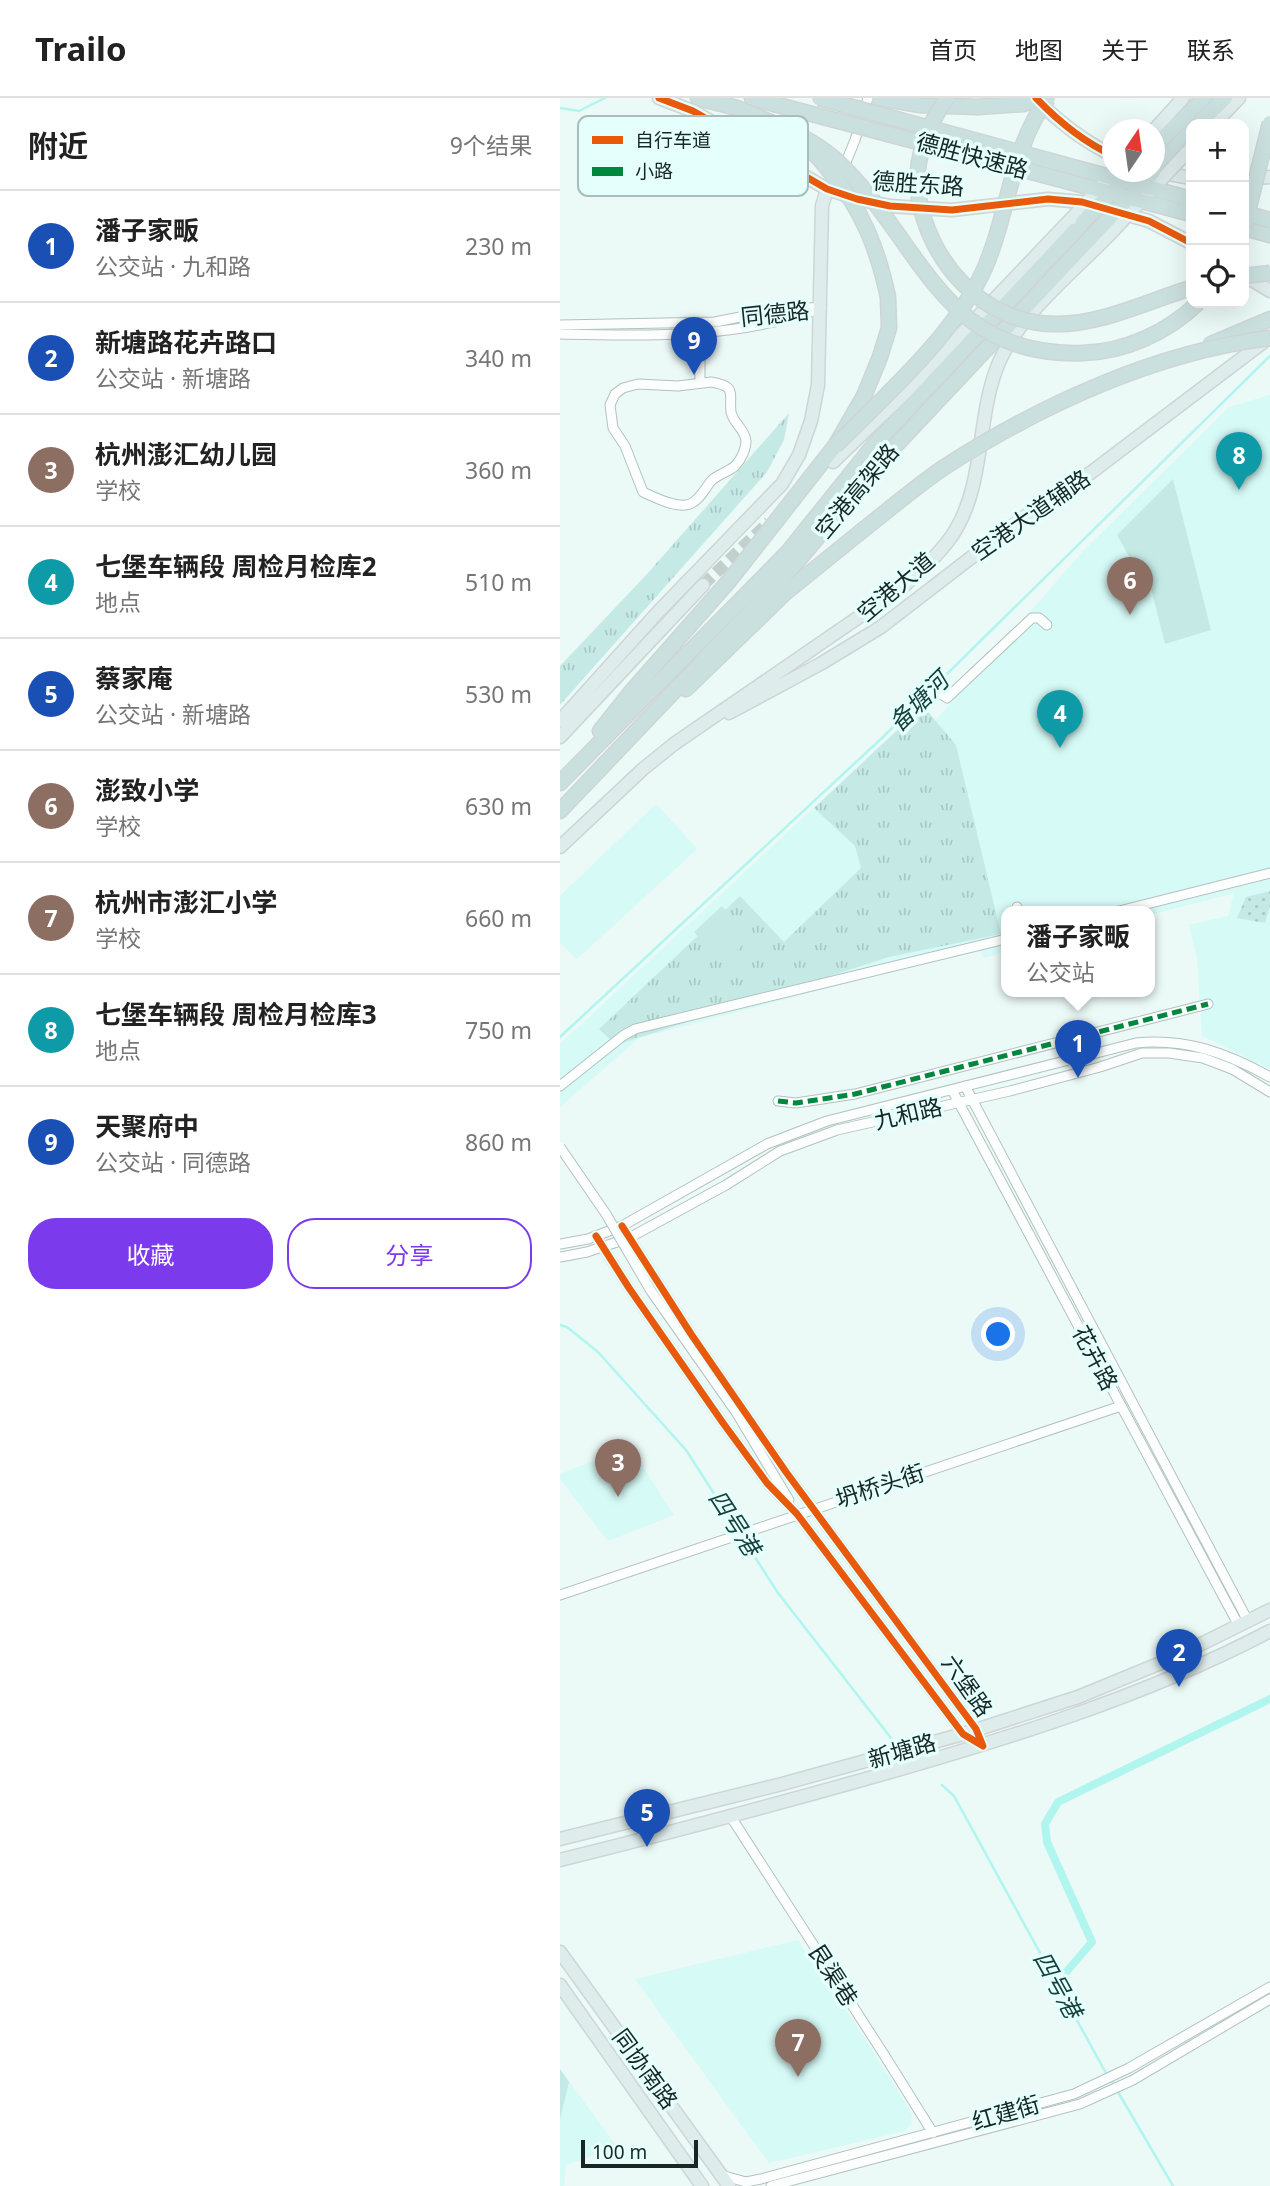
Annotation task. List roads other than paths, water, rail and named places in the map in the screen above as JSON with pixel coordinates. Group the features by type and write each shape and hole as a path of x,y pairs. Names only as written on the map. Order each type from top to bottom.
{"highway":[{"path":"698,98 737,108 755,116"},
{"name":"德胜快速路","path":"752,98 1186,213"},
{"name":"德胜快速路","path":"818,98 1186,199"},
{"path":"879,98 920,105 977,107 1023,104 1047,98"},
{"path":"947,98 933,117 920,153 918,191 928,233 944,261 963,284 985,303 1014,318 1057,324 1097,319 1186,290"},
{"path":"561,782 631,692 729,581 835,446 903,378 970,298 995,243 1025,137 1047,98"},
{"path":"1165,132 1204,98"},
{"path":"1203,119 1225,98"},
{"path":"737,108 751,116"},
{"path":"1249,208 1270,123"},
{"path":"808,141 836,160 869,197 945,298 971,320 1015,345 1068,354 1110,350 1129,345 1165,328 1191,308"},
{"name":"空港高架路","path":"1165,163 1186,147"},
{"path":"808,149 844,189 869,231 881,264 888,297 889,328 864,396 835,446"},
{"name":"空港高架路","path":"561,782 788,552 873,446 1078,220 1120,182"},
{"name":"空港高架路","path":"560,811 797,562 883,458 1104,233 1145,182"},
{"path":"1249,214 1270,220"},
{"path":"1249,229 1270,235"},
{"path":"1249,275 1270,273"},
{"path":"626,740 702,675 785,593 942,469 1030,417 1099,386 1184,356 1270,318"},
{"path":"1184,356 1270,338"}],"main road":[{"name":"德胜东路","path":"659,98 702,116"},
{"path":"1036,98 1059,121 1090,145 1102,150"},
{"path":"1165,127 1183,98"},
{"path":"1219,119 1239,98"},
{"name":"空港大道","path":"560,847 643,769 674,744 894,593 934,558 955,531 968,501 988,394 1001,360 1020,326 1186,147"},
{"path":"1165,173 1186,177"},
{"path":"1249,179 1270,177"},
{"name":"德胜东路","path":"808,178 827,189 890,206 952,210 1048,199 1082,202 1149,221 1186,240"},
{"path":"834,462 1078,220 1108,182"},
{"path":"560,721 658,612 782,484 799,455 811,421 818,385 822,206 827,189"},
{"path":"1249,278 1270,291"},
{"name":"空港大道辅路","path":"674,744 822,663 881,627 1003,533 1089,474 1270,338"},
{"path":"560,737 703,585"},
{"name":"新塘路","path":"560,1839 609,1825 717,1802 970,1731 1078,1697 1173,1658 1270,1610"},
{"name":"新塘路","path":"560,1860 731,1817 983,1746 1176,1674 1270,1631"},
{"name":"同协南路","path":"560,1952 729,2186"},
{"name":"同协南路","path":"560,1985 698,2184"}],"street":[{"path":"827,189 840,176 849,157 868,98"},
{"name":"同德路","path":"560,325 716,322 789,307 821,308"},
{"name":"同德路","path":"560,334 699,334 744,328 800,316 821,308"},
{"path":"699,334 700,383"},
{"path":"700,383 721,384 730,389 731,413 744,431 745,449 735,466 712,480 690,504 684,505 643,492 625,446 613,428 610,405 615,394 623,388 638,384 690,386 700,383"},
{"path":"937,692 947,698 1032,618 1039,618 1047,625"},
{"path":"1139,906 1270,873"},
{"path":"560,1086 635,1029 1001,940"},
{"path":"778,1101 796,1103 855,1094 1208,1004"},
{"name":"九和路","path":"560,1244 596,1236 622,1226 767,1144 827,1121 1136,1043 1158,1040 1200,1046 1222,1052 1270,1077"},
{"name":"九和路","path":"560,1256 587,1252 629,1238 726,1185 780,1151 837,1130 1100,1067 1128,1056 1154,1052 1203,1058 1233,1069 1270,1092"},
{"name":"花卉路","path":"965,1086 1244,1623"},
{"name":"花卉路","path":"952,1090 1121,1406 1244,1623"},
{"path":"560,1147 606,1214 651,1292 762,1447 786,1472"},
{"name":"六堡路","path":"622,1226 691,1334 786,1472 970,1731"},
{"name":"六堡路","path":"596,1236 767,1483 797,1514 983,1746"},
{"name":"坍桥头街","path":"560,1595 1121,1406"},
{"path":"736,1412 797,1514"},
{"name":"艮渠巷","path":"731,1817 933,2133"},
{"name":"红建街","path":"722,2175 746,2182 761,2179 1074,2094 1129,2068 1270,1987"},
{"name":"红建街","path":"771,2186 1080,2104 1133,2080 1270,1999"}],"waterway":[{"path":"560,108 579,111 605,98"},
{"name":"备塘河","path":"560,1037 883,737 1270,356"},
{"name":"四号港","path":"560,1325 567,1327 598,1352 686,1450 778,1593 891,1738"},
{"path":"1056,1984 1092,1942 1047,1842 1045,1824 1058,1802 1270,1699"},
{"name":"四号港","path":"942,1785 954,1796 1107,2075"},
{"name":"四号港","path":"1111,2080 1173,2186"}],"tunnel":[{"path":"703,585 769,522"}],"place":[{"name":"天聚府中","path":"694,375"},
{"name":"七堡车辆段 周检月检库3","path":"1239,490"},
{"name":"澎致小学","path":"1130,615"},
{"name":"七堡车辆段 周检月检库2","path":"1060,748"},
{"name":"潘子家畈","path":"1078,1078"},
{"name":"杭州澎汇幼儿园","path":"618,1497"},
{"name":"新塘路花卉路口","path":"1179,1687"},
{"name":"蔡家庵","path":"647,1847"},
{"name":"杭州市澎汇小学","path":"798,2077"}]}
